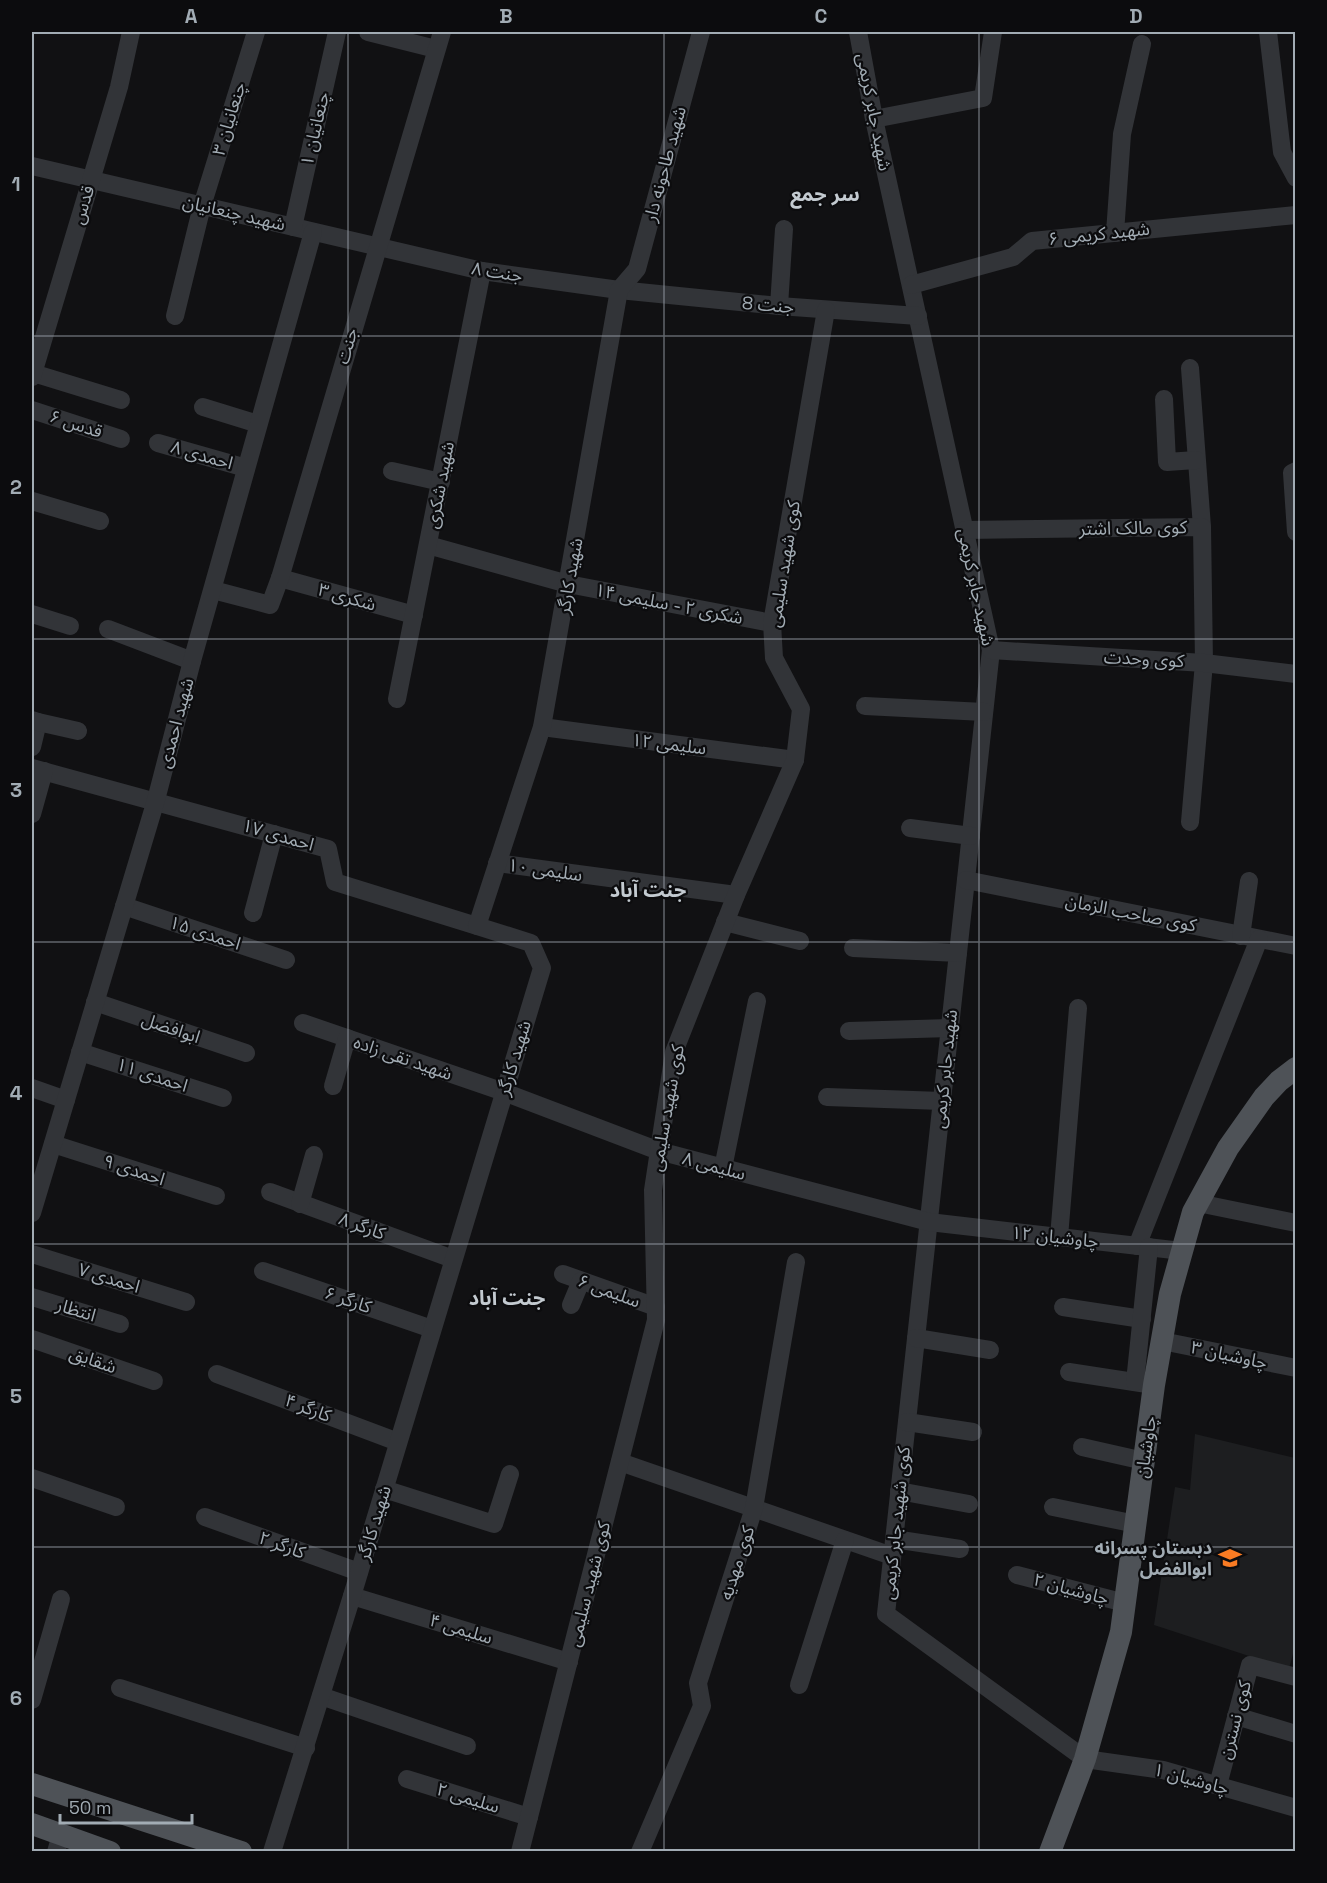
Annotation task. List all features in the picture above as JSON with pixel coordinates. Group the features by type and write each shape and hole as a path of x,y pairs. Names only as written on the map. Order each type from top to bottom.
{"main road":[{"name":"چاوشیان","path":"1050,1851 1085,1759 1121,1632 1144,1461 1145,1384 1162,1341 1170,1294 1193,1212 1228,1148 1264,1097 1290,1078"},
{"path":"32,1784 241,1851"},
{"path":"32,1824 58,1843 110,1851"}],"street":[{"name":"قدس","path":"32,371 119,87 131,32"},
{"name":"چنعانیان ۳","path":"175,316 202,206 256,32"},
{"name":"چنعانیان ۱","path":"293,227 337,32"},
{"path":"368,32 439,40"},
{"name":"شهيد طاحونه دار","path":"620,290 637,269 701,32"},
{"name":"شهید جابر کریمی","path":"858,32 874,119 991,650 929,1222"},
{"path":"874,119 983,98 993,32"},
{"path":"1268,32 1282,152 1296,177"},
{"name":"جنت","path":"213,590 270,605 280,578 376,246 439,40"},
{"path":"1115,232 1122,134 1142,44"},
{"name":"شهید چنعانیان","path":"32,166 376,246"},
{"name":"شهید کریمی ۶","path":"911,285 1013,257 1032,241 1296,215"},
{"path":"779,306 784,229"},
{"name":"شهید احمدی","path":"32,1213 156,800 192,661 313,232"},
{"name":"جنت ۸","path":"376,246 482,271 620,290"},
{"name":"شهید شکری","path":"397,699 482,271"},
{"name":"جنت 8","path":"620,290 779,306 918,316"},
{"name":"شهید کارگر","path":"272,1851 306,1748 542,968 531,943 477,926 542,727 620,290"},
{"name":"کوی شهید سلیمی","path":"520,1851 656,1320 653,1190 674,1052 736,895 795,760 801,709 774,658 772,623 826,310"},
{"path":"1191,368 1202,527"},
{"path":"32,371 122,400"},
{"path":"1164,399 1167,462 1196,460"},
{"path":"203,407 258,424"},
{"name":"قدس ۶","path":"32,410 121,440"},
{"name":"احمدی ۸","path":"158,443 246,468"},
{"path":"392,471 441,482"},
{"path":"1296,471 1292,473 1296,532"},
{"path":"32,501 100,521"},
{"name":"کوی مالک اشتر","path":"964,530 1202,527 1204,663 1190,822"},
{"name":"شکری ۲ - سلیمی ۱۴","path":"428,545 568,584 772,623"},
{"name":"شکری ۳","path":"280,578 414,615"},
{"path":"32,614 70,626"},
{"path":"108,628 192,661"},
{"name":"کوی وحدت","path":"991,650 1204,663 1296,674"},
{"path":"865,706 984,712"},
{"path":"32,747 34,721 78,731"},
{"name":"سلیمی ۱۲","path":"542,727 795,760"},
{"path":"32,814 38,770"},
{"name":"احمدی ۱۷","path":"38,770 156,800 328,849 335,882 477,926"},
{"path":"910,828 971,836"},
{"path":"254,913 274,834"},
{"name":"سلیمی ۱۰","path":"497,863 736,895"},
{"name":"کوی صاحب الزمان","path":"966,880 1296,946"},
{"path":"1069,1372 1145,1384 1142,1319 1143,1247 1250,937 1249,881"},
{"name":"احمدی ۱۵","path":"124,906 286,960"},
{"path":"725,922 800,941"},
{"path":"853,948 958,953"},
{"path":"723,1168 757,1001"},
{"name":"ابوافضل","path":"95,1002 246,1053"},
{"path":"1059,1237 1078,1008"},
{"name":"شهید تقی زاده","path":"303,1023 504,1092"},
{"path":"849,1031 950,1028"},
{"path":"333,1086 347,1038"},
{"name":"احمدی ۱۱","path":"80,1052 223,1098"},
{"path":"32,1088 66,1100"},
{"name":"سلیمی ۸","path":"504,1092 659,1151 929,1222"},
{"path":"828,1097 942,1101"},
{"name":"احمدی ۹","path":"53,1144 216,1196"},
{"path":"300,1204 314,1155"},
{"name":"کارگر ۸","path":"270,1192 453,1259"},
{"path":"1198,1203 1296,1223"},
{"name":"چاوشیان ۱۲","path":"929,1222 1182,1251"},
{"name":"کوی شهید جابر کریمی","path":"929,1222 886,1614 1085,1759"},
{"name":"احمدی ۷","path":"32,1254 186,1302"},
{"name":"کوی مهدیه","path":"640,1851 702,1706 698,1683 754,1508 796,1262"},
{"name":"کارگر ۶","path":"263,1271 432,1329"},
{"name":"سلیمی ۶","path":"563,1274 656,1307"},
{"path":"570,1305 581,1281"},
{"name":"انتظار","path":"32,1297 120,1324"},
{"path":"1063,1307 1142,1319"},
{"path":"916,1338 990,1350"},
{"name":"شقایق","path":"32,1339 154,1381"},
{"name":"چاوشیان ۳","path":"1162,1341 1296,1368"},
{"name":"کارگر ۴","path":"217,1374 398,1442"},
{"path":"907,1422 973,1432"},
{"path":"1082,1447 1144,1461"},
{"path":"620,1462 845,1540 893,1548 960,1549"},
{"path":"384,1489 494,1524 510,1474"},
{"path":"32,1478 116,1507"},
{"path":"899,1491 969,1504"},
{"path":"1053,1507 1136,1524"},
{"name":"کارگر ۲","path":"205,1517 359,1572"},
{"path":"799,1685 845,1540"},
{"name":"چاوشیان ۲","path":"1017,1575 1125,1603"},
{"name":"سلیمی ۴","path":"352,1596 569,1662"},
{"path":"32,1700 61,1599"},
{"name":"کوی نسترن","path":"1218,1785 1250,1665 1296,1677"},
{"path":"120,1688 306,1748"},
{"path":"321,1696 467,1746"},
{"path":"1236,1716 1296,1734"},
{"name":"چاوشیان ۱","path":"1085,1759 1163,1770 1296,1808"},
{"name":"سلیمی ۲","path":"407,1779 529,1817"}],"shaded area":[{"name":"دبستان پسرانه ابوالفضل","path":"1195,1434 1295,1458 1296,1642 1289,1669 1154,1625 1175,1487 1190,1490"}],"place":[{"name":"دبستان پسرانه ابوالفضل","path":"1230,1558"}],"district":[{"name":"سر جمع","path":"825,194"},
{"name":"جنت آباد","path":"648,890"},
{"name":"جنت آباد","path":"507,1298"}]}
